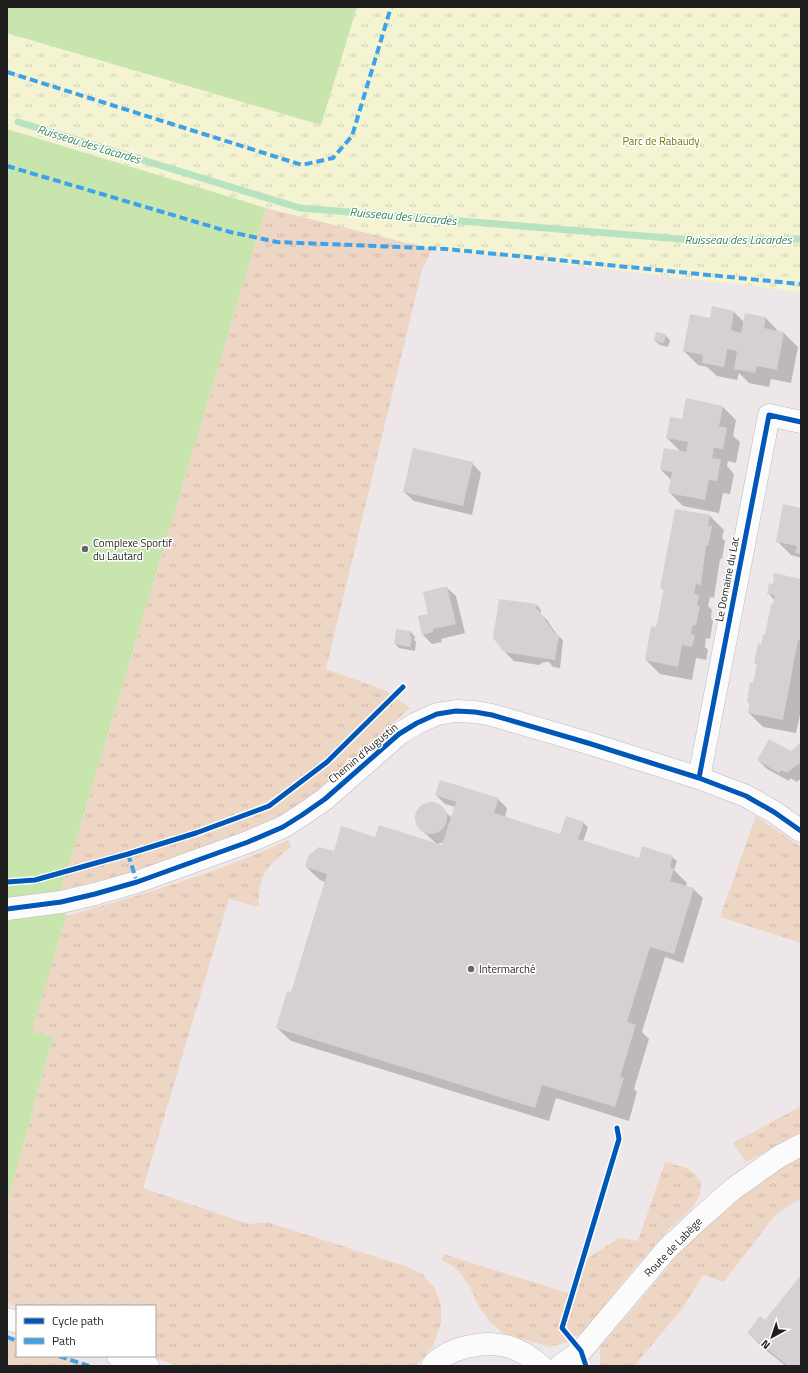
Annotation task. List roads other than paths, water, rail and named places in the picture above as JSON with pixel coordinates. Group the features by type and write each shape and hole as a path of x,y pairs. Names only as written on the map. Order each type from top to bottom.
{"street":[{"name":"Le Domaine du Lac","path":"699,778 768,415 801,422"},
{"name":"Chemin d'Augustin","path":"7,909 61,902 95,894 167,871 248,842 283,827 326,799 399,734 417,723 438,714 456,711 492,715 588,742 699,778 746,796 774,812 801,831"},
{"name":"Route de Labège","path":"560,1366 581,1351 667,1249 698,1219 733,1189 780,1156 801,1145"},
{"path":"432,1366 455,1350 480,1344 506,1346 530,1356 541,1366"},
{"path":"121,1357 148,1366"}],"waterway":[{"name":"Ruisseau des Lacardes","path":"18,122 300,208 706,241 801,239"}],"place":[{"name":"Complexe Sportif du Lautard","path":"85,549"},
{"name":"Intermarché","path":"471,969"}],"park label":[{"name":"Parc de Rabaudy","path":"661,141"}]}
